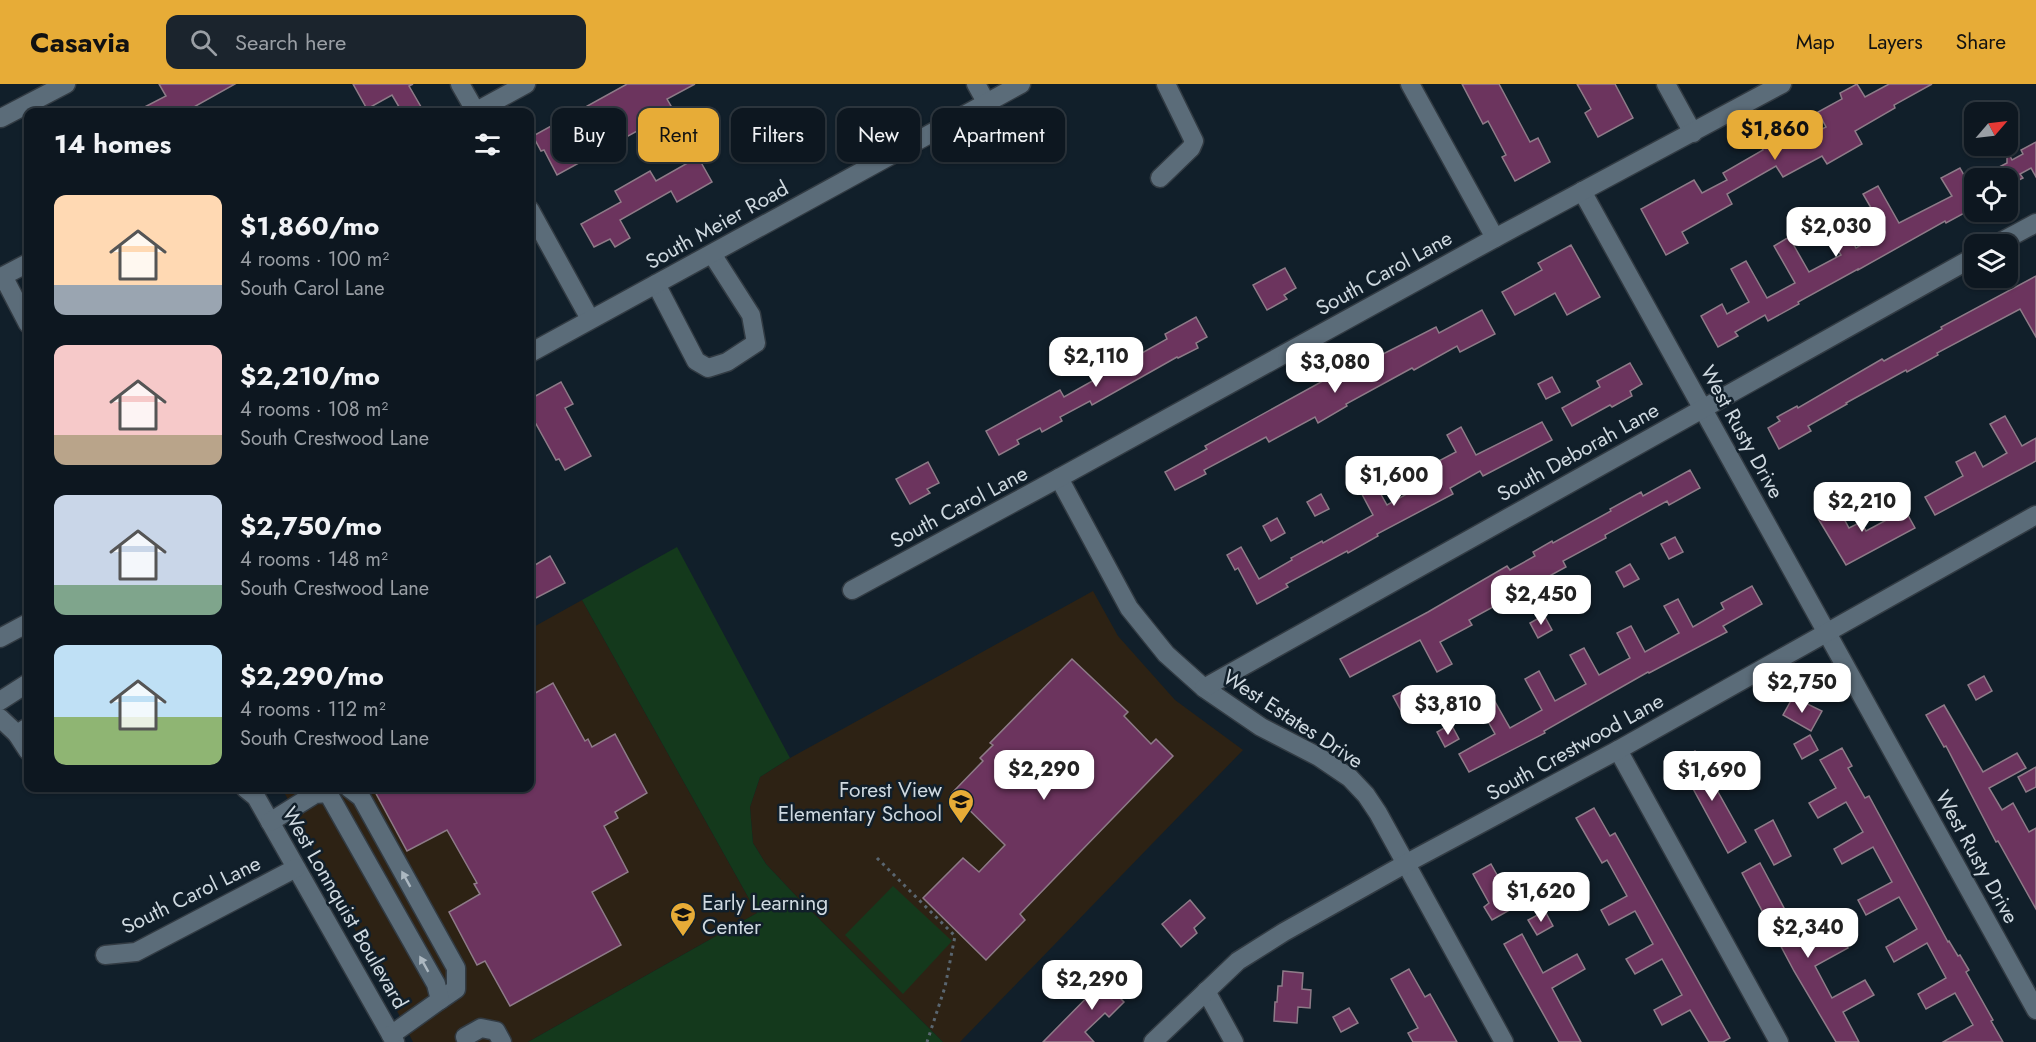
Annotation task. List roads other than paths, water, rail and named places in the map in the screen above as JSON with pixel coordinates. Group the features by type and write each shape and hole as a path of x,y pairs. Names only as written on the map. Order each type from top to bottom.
{"street":[{"path":"1,118 66,84"},
{"path":"460,84 473,108"},
{"path":"482,108 526,84"},
{"path":"976,84 986,102"},
{"name":"South Meier Road","path":"534,351 1021,84"},
{"path":"1160,178 1191,148 1194,141 1166,84"},
{"path":"1410,84 1495,238"},
{"path":"1666,84 1693,133"},
{"name":"South Carol Lane","path":"852,590 1495,238 1782,84"},
{"name":"West Rusty Drive","path":"1582,191 2036,1010"},
{"path":"534,217 590,319"},
{"path":"2016,234 2036,223"},
{"path":"656,284 696,361 708,368 727,362 756,343 751,315 712,254"},
{"name":"South Deborah Lane","path":"1204,688 1964,263"},
{"path":"24,265 3,276 24,316"},
{"name":"West Estates Drive","path":"1059,478 1129,608 1166,654 1204,688 1261,727 1319,757 1350,778 1366,795 1504,1042"},
{"name":"South Crestwood Lane","path":"1153,1042 1238,961 1284,932 1405,864 1618,750 2036,515"},
{"path":"0,638 24,624"},
{"path":"0,701 24,686"},
{"path":"0,718 23,730"},
{"path":"1618,750 1779,1042"},
{"name":"West Lonnquist Boulevard","path":"253,792 393,1039"},
{"path":"270,822 315,794 326,792"},
{"path":"337,792 436,984 440,1000"},
{"path":"354,792 361,797 456,968 456,989 393,1039"},
{"name":"South Carol Lane","path":"105,955 136,952 296,868"},
{"path":"1206,991 1234,1042"},
{"path":"463,1040 481,1028 496,1031 502,1042"}],"place":[{"name":"Forest View Elementary School","path":"961,825"},
{"name":"Early Learning Center","path":"683,938"}]}
